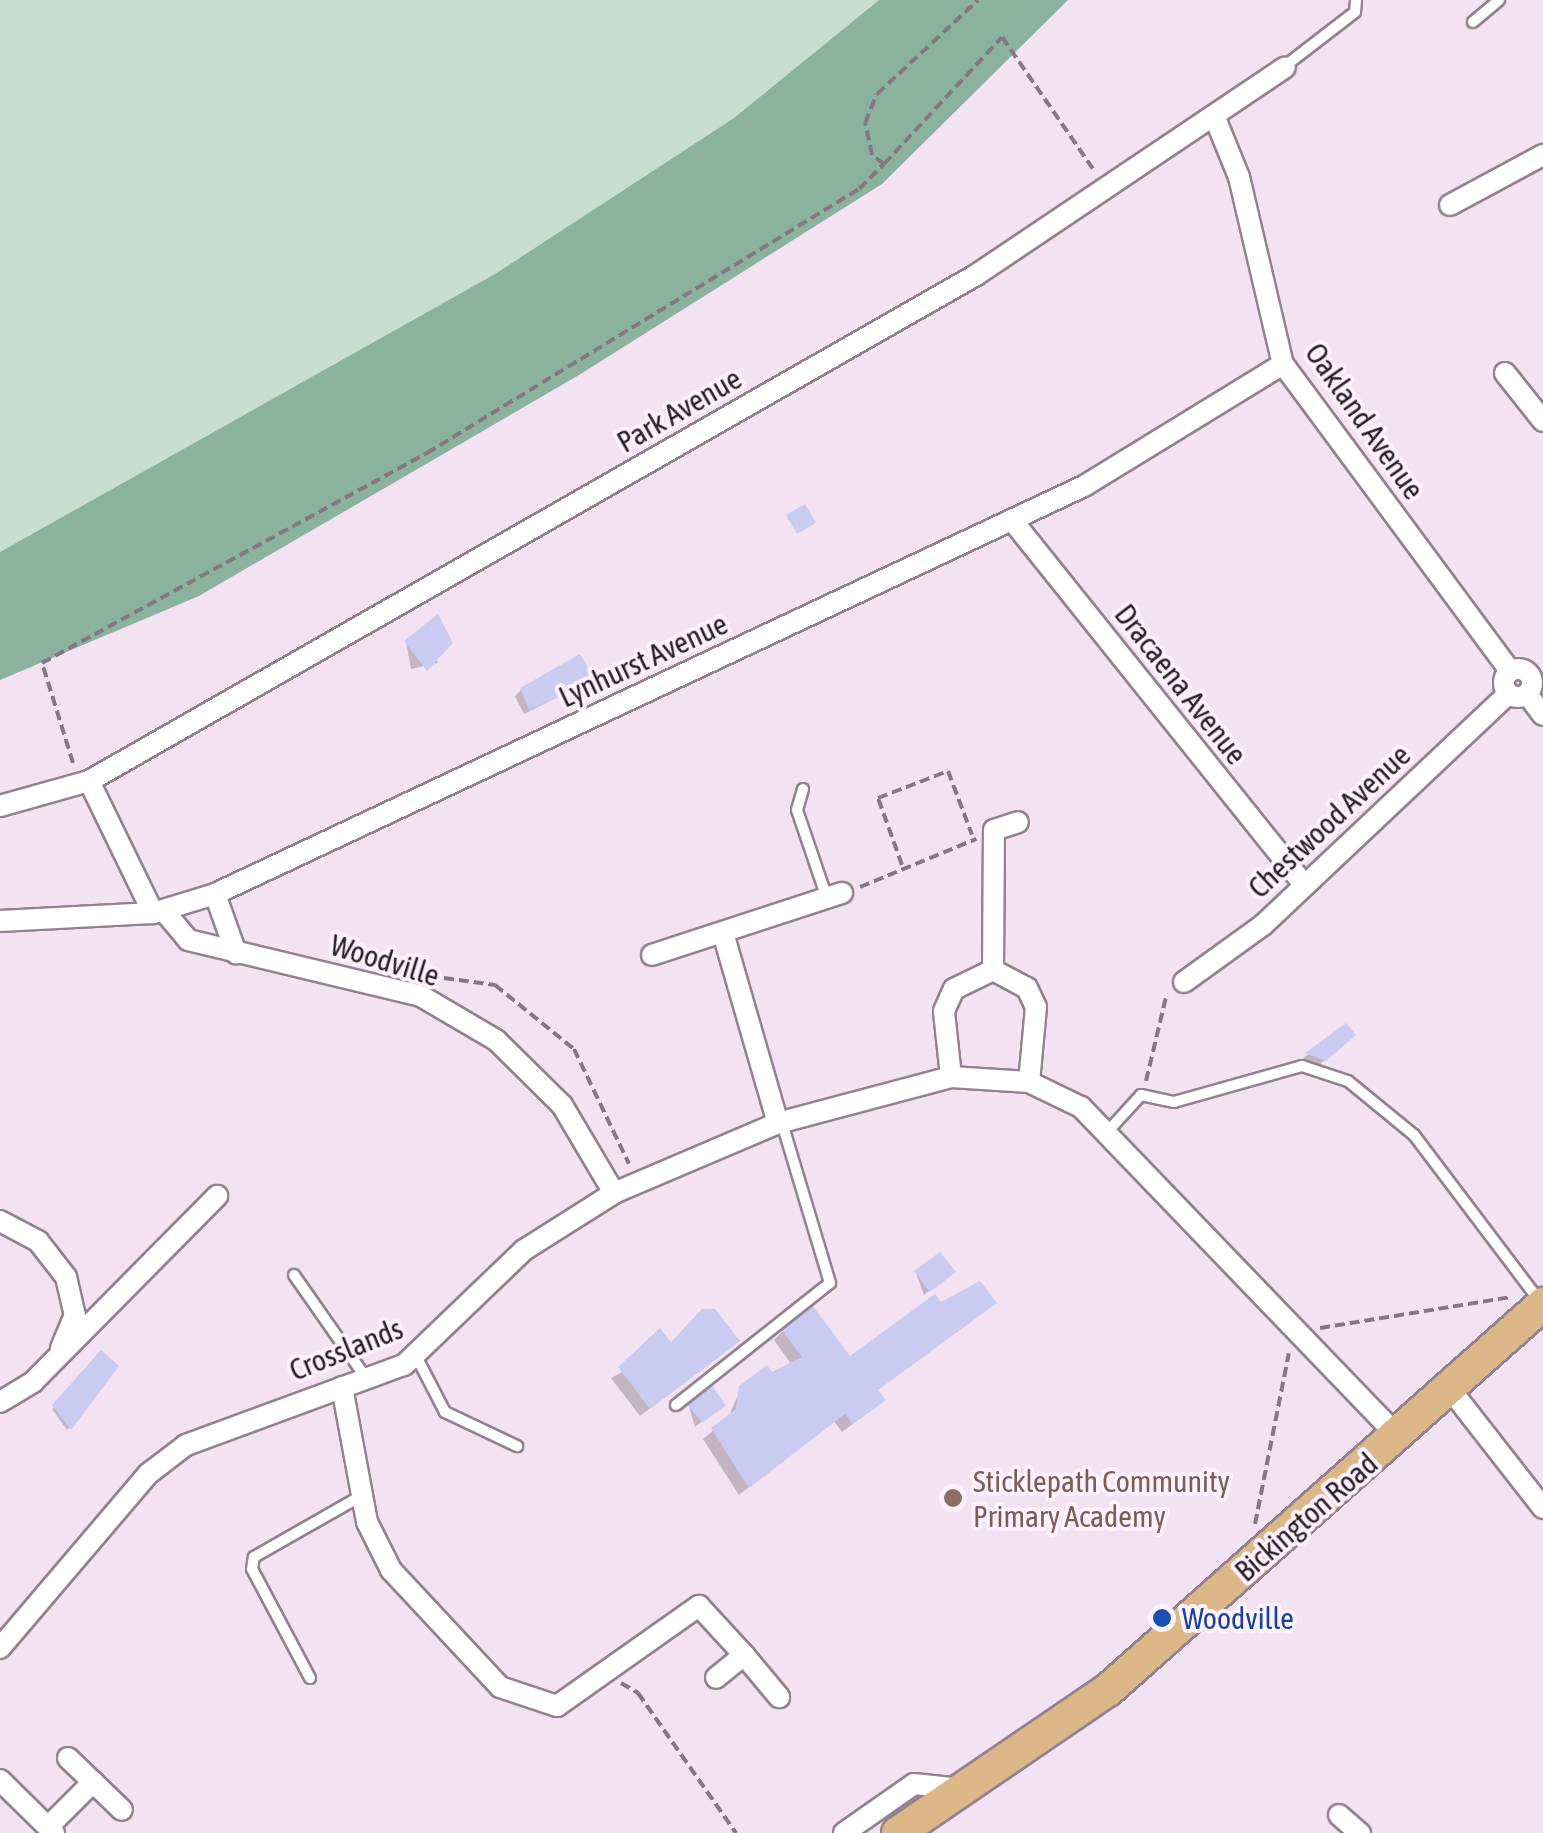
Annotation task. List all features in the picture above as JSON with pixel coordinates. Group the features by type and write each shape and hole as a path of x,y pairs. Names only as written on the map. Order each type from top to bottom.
{"main road":[{"name":"Bickington Road","path":"898,1833 1108,1690 1543,1304"}],"street":[{"name":"Park Avenue","path":"0,806 85,782 1108,193 1284,67"},
{"name":"Oakland Avenue","path":"1215,118 1239,177 1283,364 1523,679 1543,715"},
{"path":"1450,204 1543,155"},
{"name":"Lynhurst Avenue","path":"0,921 159,912 215,894 1012,520 1283,364"},
{"path":"1505,373 1543,420"},
{"name":"Dracaena Avenue","path":"1012,520 1303,883"},
{"name":"Chestwood Avenue","path":"1184,982 1303,883 1523,679"},
{"path":"85,782 159,912"},
{"path":"993,970 984,838 1018,822"},
{"path":"215,894 236,953"},
{"path":"652,955 834,895"},
{"name":"Woodville","path":"159,912 188,940 400,991 496,1040 562,1105 614,1194"},
{"path":"724,933 780,1123"},
{"path":"951,1077 944,1011 954,989 993,970"},
{"path":"993,970 1026,988 1036,1006 1029,1082"},
{"path":"614,1194 780,1123 951,1077 1029,1082 1109,1130 1398,1436"},
{"name":"Crosslands","path":"0,1648 91,1541 186,1446 416,1356 524,1250 614,1194"},
{"path":"0,1402 56,1359 216,1196"},
{"path":"0,1221 38,1241 66,1277 75,1315 56,1359"},
{"path":"342,1386 362,1495 391,1570 500,1687 557,1706 606,1675 688,1608 711,1614 778,1697"},
{"path":"1450,1389 1543,1508"},
{"path":"716,1678 744,1655"},
{"path":"68,1758 122,1810"},
{"path":"0,1780 50,1830 93,1782"},
{"path":"844,1833 914,1784 963,1790"},
{"path":"1339,1815 1360,1833"}],"lane":[{"path":"1284,67 1355,12 1356,0"},
{"path":"1473,22 1499,0"},
{"path":"803,789 797,810 834,895"},
{"path":"1109,1130 1141,1095 1174,1102 1302,1066 1348,1081 1414,1135 1543,1304"},
{"path":"676,1405 830,1283 780,1123"},
{"path":"294,1275 366,1378"},
{"path":"416,1356 444,1412 517,1446"},
{"path":"310,1678 252,1569 254,1557 362,1495"}],"path":[{"path":"884,164 868,146 868,110 978,0"},
{"path":"85,782 42,663 426,453 859,189 1002,37 1108,193"},
{"path":"834,895 984,838 948,772 878,798 902,866"},
{"path":"400,991 410,973 495,985 574,1050 638,1183"},
{"path":"1141,1095 1169,986 1184,982"},
{"path":"606,1675 638,1692 736,1833"}],"green space":[{"path":"0,0 879,0 734,118 495,274 0,552"},
{"path":"879,0 1068,0 882,184 579,375 199,596 0,680 0,552 495,274 734,118"}],"building":[{"path":"805,504 816,523 797,534 786,515"},
{"path":"438,614 453,643 427,671 404,641"},
{"path":"580,654 595,680 529,710 520,688"},
{"path":"1346,1023 1356,1035 1326,1061 1305,1053"},
{"path":"940,1252 956,1272 930,1292 914,1271"},
{"path":"980,1281 997,1303 878,1390 886,1400 853,1424 845,1414 749,1488 711,1428 736,1409 739,1386 767,1365 772,1372 802,1357 781,1329 812,1305 850,1356 935,1294 941,1302"},
{"path":"702,1309 715,1309 740,1341 650,1409 618,1367 660,1328 671,1342"},
{"path":"101,1350 119,1366 71,1430 52,1405"},
{"path":"712,1386 726,1405 702,1423 687,1404"}],"place":[{"name":"Sticklepath Community Primary Academy","path":"953,1498"},
{"name":"Woodville","path":"1162,1618"}]}
